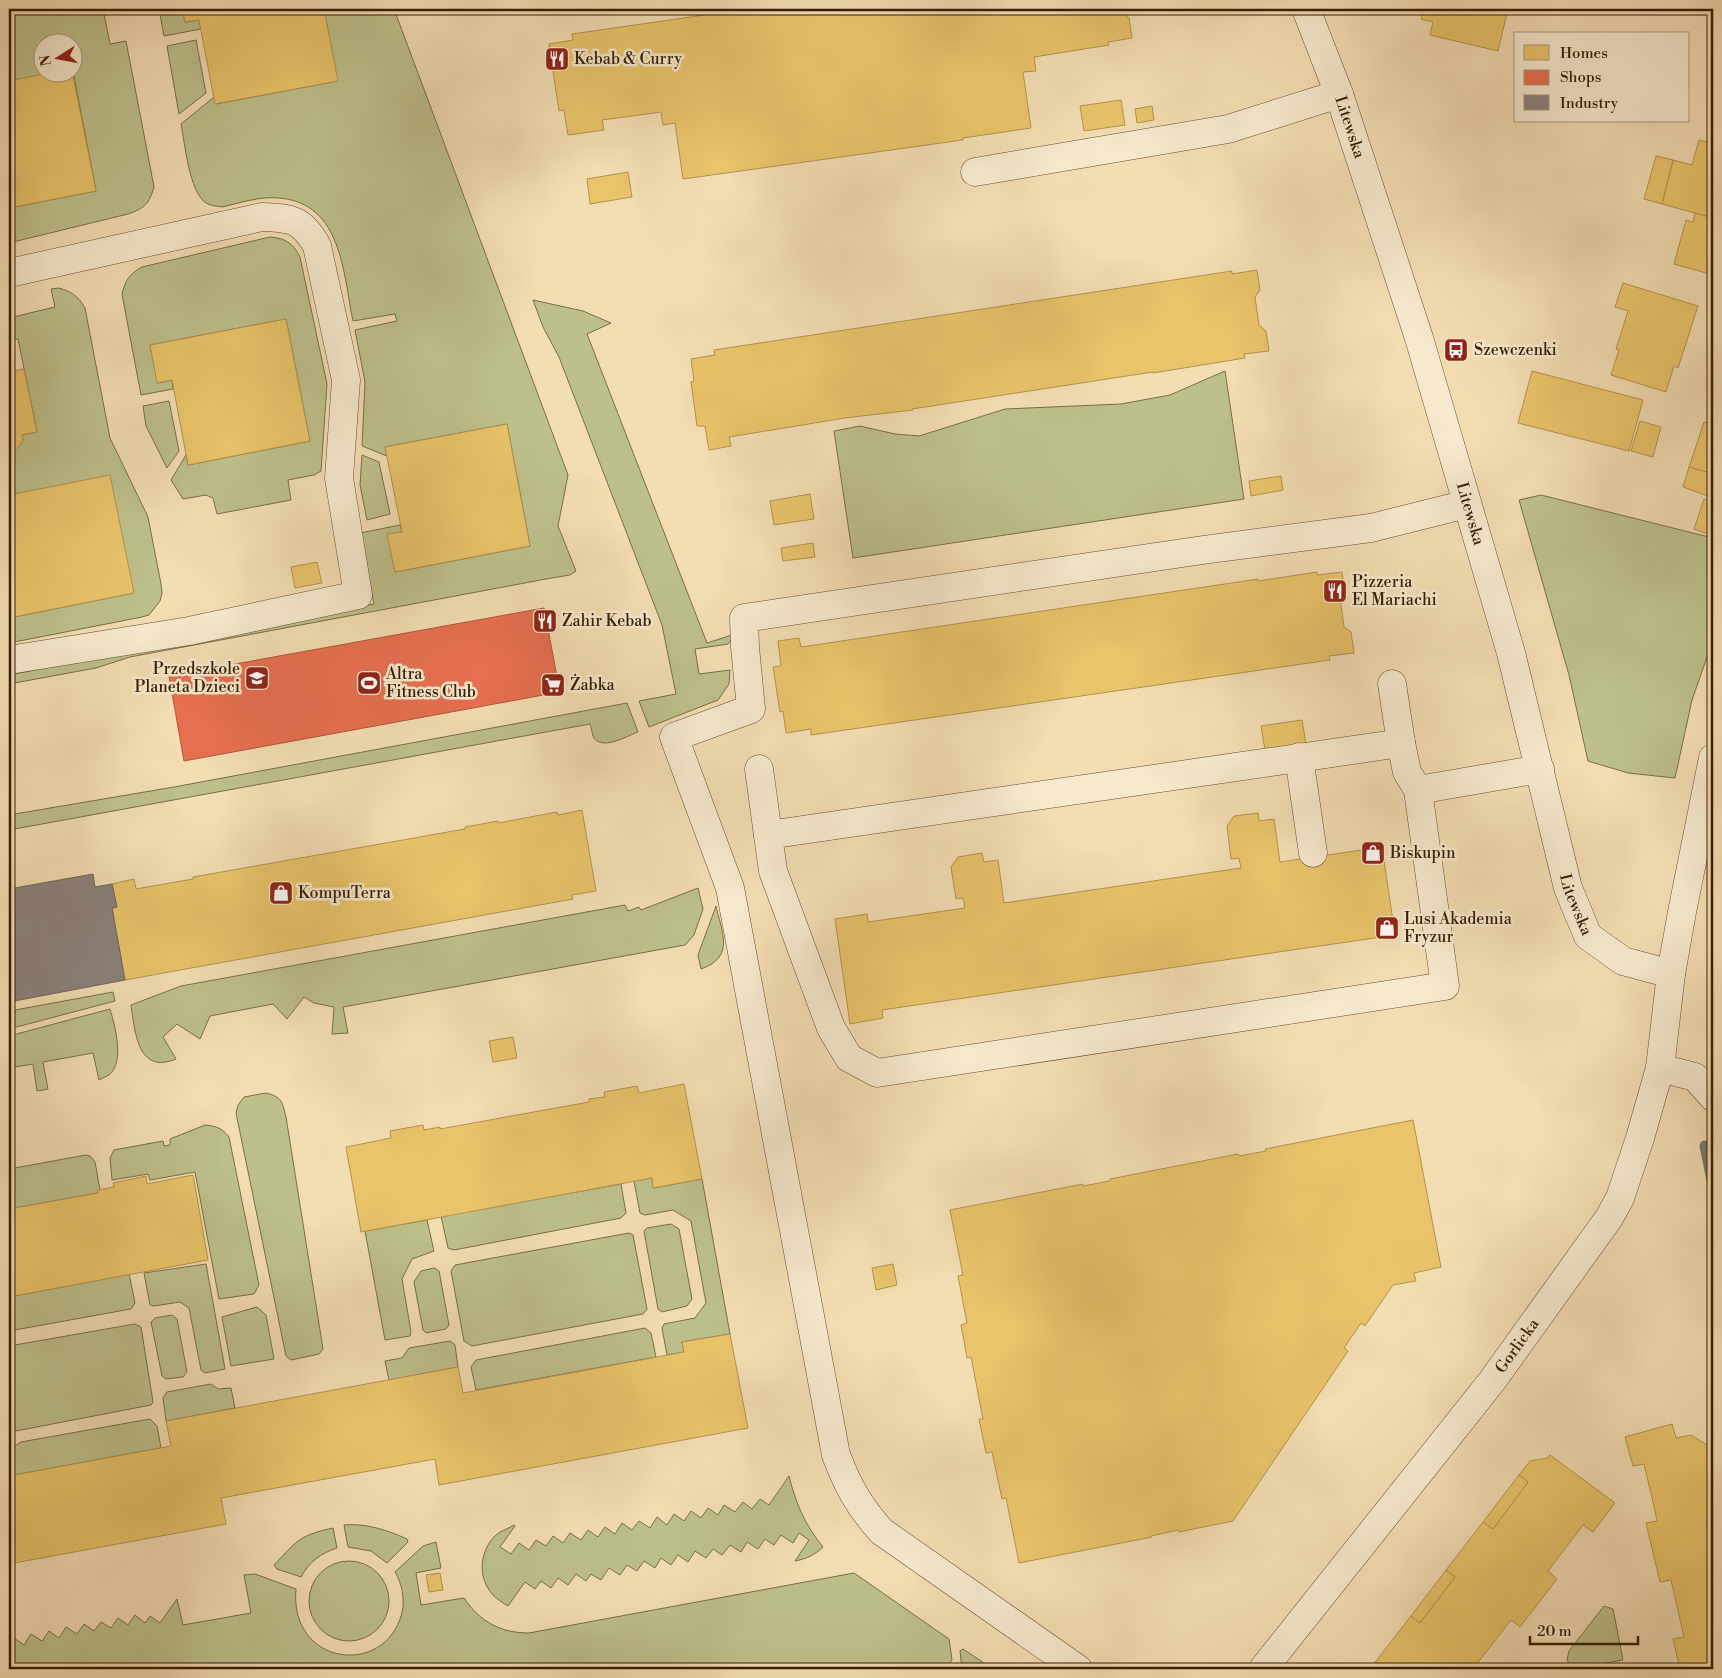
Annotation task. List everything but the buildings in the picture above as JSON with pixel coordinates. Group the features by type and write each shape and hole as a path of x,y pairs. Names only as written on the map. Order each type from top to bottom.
{"street":[{"name":"Litewska","path":"1306,9 1339,94 1408,303 1511,653 1568,888 1588,936 1623,961 1671,974"},
{"path":"975,172 1228,129 1339,94"},
{"path":"9,273 262,217 286,218 308,230 317,246 346,380 339,478 358,595 189,630 9,660"},
{"path":"1078,1669 880,1531 864,1512 851,1491 836,1455 730,888 674,737 751,709 744,618 1371,528 1467,504"},
{"path":"759,769 773,871 831,1028 849,1058 877,1073 1445,986 1418,790 1407,772 1392,684"},
{"path":"768,835 1401,743"},
{"path":"1299,757 1313,853"},
{"name":"Gorlicka","path":"1263,1669 1492,1381 1609,1218 1620,1198 1660,1068 1671,974 1706,831 1713,758"},
{"path":"1418,790 1540,770"},
{"path":"1660,1068 1695,1078 1713,1097"}],"green space":[{"path":"9,9 54,9 56,15 103,9 110,44 126,41 154,187 146,205 128,214 9,243 9,208 96,191 75,82 82,82 82,32 32,32 32,77 9,81"},
{"path":"159,9 182,9 185,22 199,20 201,29 164,36"},
{"path":"324,9 394,9 568,475 558,526 576,571 570,575 130,657 96,668 9,684 9,675 374,604 360,533 400,525 402,532 388,535 395,572 530,546 507,424 385,447 387,456 362,446 365,382 355,330 397,321 395,314 353,321 342,262 336,243 327,226 316,213 300,203 279,198 257,199 222,207 214,206 206,203 195,189 181,124 214,97 216,104 337,81"},
{"path":"196,40 206,93 179,114 167,46"},
{"path":"270,237 288,242 300,257 327,384 321,471 314,475 288,480 291,500 217,514 213,498 206,495 183,499 171,480 186,455 188,465 310,441 286,319 150,345 158,383 172,380 173,389 141,395 122,294 129,278 142,267"},
{"path":"59,288 74,295 85,308 110,438 148,517 162,593 160,601 149,615 9,643 9,618 133,593 12,495 9,480 9,449 18,447 23,440 22,435 37,432 18,339 9,340 9,318 55,307 51,289"},
{"path":"533,300 583,311 611,323 587,334 707,643 735,634 728,644 695,649 699,674 730,670 729,684 718,700 649,727 639,701 676,694 662,625 559,357 543,327"},
{"path":"1225,371 1244,499 853,558 834,431 860,426 895,434 919,436 1005,409 1121,404 1170,395"},
{"path":"169,401 179,451 167,468 146,426 143,406"},
{"path":"362,455 379,462 390,514 367,520 360,485"},
{"path":"1541,495 1713,538 1713,640 1692,700 1675,778 1628,773 1588,761 1569,675 1519,500"},
{"path":"627,703 638,732 614,742 601,743 596,741 590,724 9,830 9,815 174,787"},
{"path":"698,888 703,909 694,935 685,945 343,1007 348,1033 332,1034 334,1007 314,1003 304,997 287,1019 273,1004 210,1016 200,1039 177,1024 163,1037 176,1059 163,1062 153,1061 146,1056 140,1048 134,1027 131,1005 181,986 625,905 628,911 639,907 641,910"},
{"path":"716,906 724,943 719,958 701,969 698,955"},
{"path":"113,992 115,1001 9,1029 9,1014 15,1013 15,1010"},
{"path":"110,1009 118,1053 114,1069 108,1076 99,1080 93,1053 43,1062 48,1089 37,1091 33,1064 9,1068 9,1036"},
{"path":"266,1093 280,1100 286,1117 323,1349 319,1354 291,1360 286,1356 236,1113 238,1105 244,1097"},
{"path":"205,1125 224,1131 229,1137 259,1285 254,1294 219,1299 195,1172 150,1180 148,1174 112,1180 110,1158 114,1150 163,1141 164,1146 170,1145 170,1139"},
{"path":"86,1155 90,1156 95,1162 100,1190 98,1193 9,1209 9,1169"},
{"path":"652,1178 653,1188 702,1179 730,1334 682,1342 684,1352 667,1355 662,1328 664,1324 695,1318 706,1303 691,1221 673,1210 645,1215 640,1213 634,1181"},
{"path":"621,1184 626,1213 621,1218 454,1250 448,1248 441,1216"},
{"path":"427,1220 434,1251 412,1259 402,1279 411,1332 410,1336 385,1340 365,1231"},
{"path":"671,1224 679,1229 692,1299 687,1306 662,1312 658,1309 644,1231 647,1228"},
{"path":"629,1233 633,1235 647,1309 643,1314 472,1346 464,1341 451,1271 455,1265"},
{"path":"206,1264 225,1369 205,1373 201,1370 189,1308 180,1302 150,1305 144,1273"},
{"path":"434,1268 439,1271 449,1325 446,1329 426,1333 423,1330 414,1282 421,1271"},
{"path":"129,1274 135,1303 131,1309 9,1331 9,1297"},
{"path":"257,1307 266,1315 274,1359 231,1366 222,1317"},
{"path":"172,1315 177,1319 187,1372 183,1377 166,1379 162,1376 151,1322 155,1318"},
{"path":"135,1324 141,1327 153,1402 151,1405 16,1431 11,1428 9,1414 9,1346"},
{"path":"645,1328 651,1333 656,1357 476,1390 471,1367 476,1360"},
{"path":"450,1341 455,1345 458,1367 389,1380 385,1361 402,1358 409,1348"},
{"path":"211,1384 218,1389 231,1388 235,1408 166,1421 163,1398 167,1392"},
{"path":"150,1419 157,1426 161,1448 9,1476 9,1450 21,1442"},
{"path":"789,1476 802,1514 811,1531 823,1547 803,1559 795,1561 809,1540 799,1533 793,1543 781,1535 774,1545 765,1539 758,1549 747,1542 741,1552 730,1545 722,1555 713,1549 706,1558 695,1551 688,1562 678,1555 671,1565 661,1558 655,1568 644,1561 637,1571 627,1565 620,1575 609,1568 601,1580 591,1574 586,1581 576,1574 568,1585 558,1578 551,1588 541,1581 535,1589 525,1582 508,1606 492,1594 485,1581 482,1566 489,1543 500,1532 514,1525 500,1547 511,1554 519,1543 529,1550 536,1540 546,1546 553,1536 563,1543 570,1533 581,1540 588,1530 598,1537 605,1527 615,1534 622,1523 632,1530 639,1521 650,1528 657,1517 667,1525 674,1514 684,1521 691,1511 701,1518 708,1508 718,1515 724,1505 735,1512 743,1502 752,1509 760,1499 769,1505"},
{"path":"344,1525 376,1528 407,1539 408,1542 387,1563 371,1551 348,1547"},
{"path":"333,1528 337,1548 316,1559 301,1577 277,1569 274,1565 299,1540"},
{"path":"436,1542 441,1568 416,1573 421,1605 464,1598 484,1620 509,1631 529,1633 854,1573 949,1639 952,1660 947,1666 861,1669 9,1669 9,1646 14,1638 24,1645 31,1634 42,1641 49,1631 59,1638 66,1627 77,1634 84,1624 94,1631 101,1622 111,1628 118,1618 128,1625 135,1615 145,1623 150,1616 160,1623 177,1599 183,1625 251,1613 244,1575 255,1574 296,1589 298,1615 307,1634 322,1648 340,1654 359,1654 377,1648 392,1634 402,1613 402,1591 395,1572 423,1546"},
{"path":"349,1561 364,1564 377,1573 386,1586 389,1601 386,1616 377,1629 364,1638 349,1641 334,1638 321,1629 312,1616 309,1601 312,1586 321,1573 334,1564"},
{"path":"1604,1606 1613,1609 1623,1660 1573,1669 1567,1660 1569,1651"},
{"path":"963,1649 993,1669 962,1669 960,1651"}],"waterway":[{"path":"1705,1146 1713,1185"}],"place":[{"name":"Kebab & Curry","path":"557,59"},
{"name":"Szewczenki","path":"1456,350"},
{"name":"Pizzeria El Mariachi","path":"1335,591"},
{"name":"Zahir Kebab","path":"545,621"},
{"name":"Przedszkole Planeta Dzieci","path":"257,678"},
{"name":"Altra Fitness Club","path":"369,683"},
{"name":"Żabka","path":"553,685"},
{"name":"Biskupin","path":"1373,853"},
{"name":"KompuTerra","path":"281,893"},
{"name":"Lusi Akademia Fryzur","path":"1387,928"}]}
